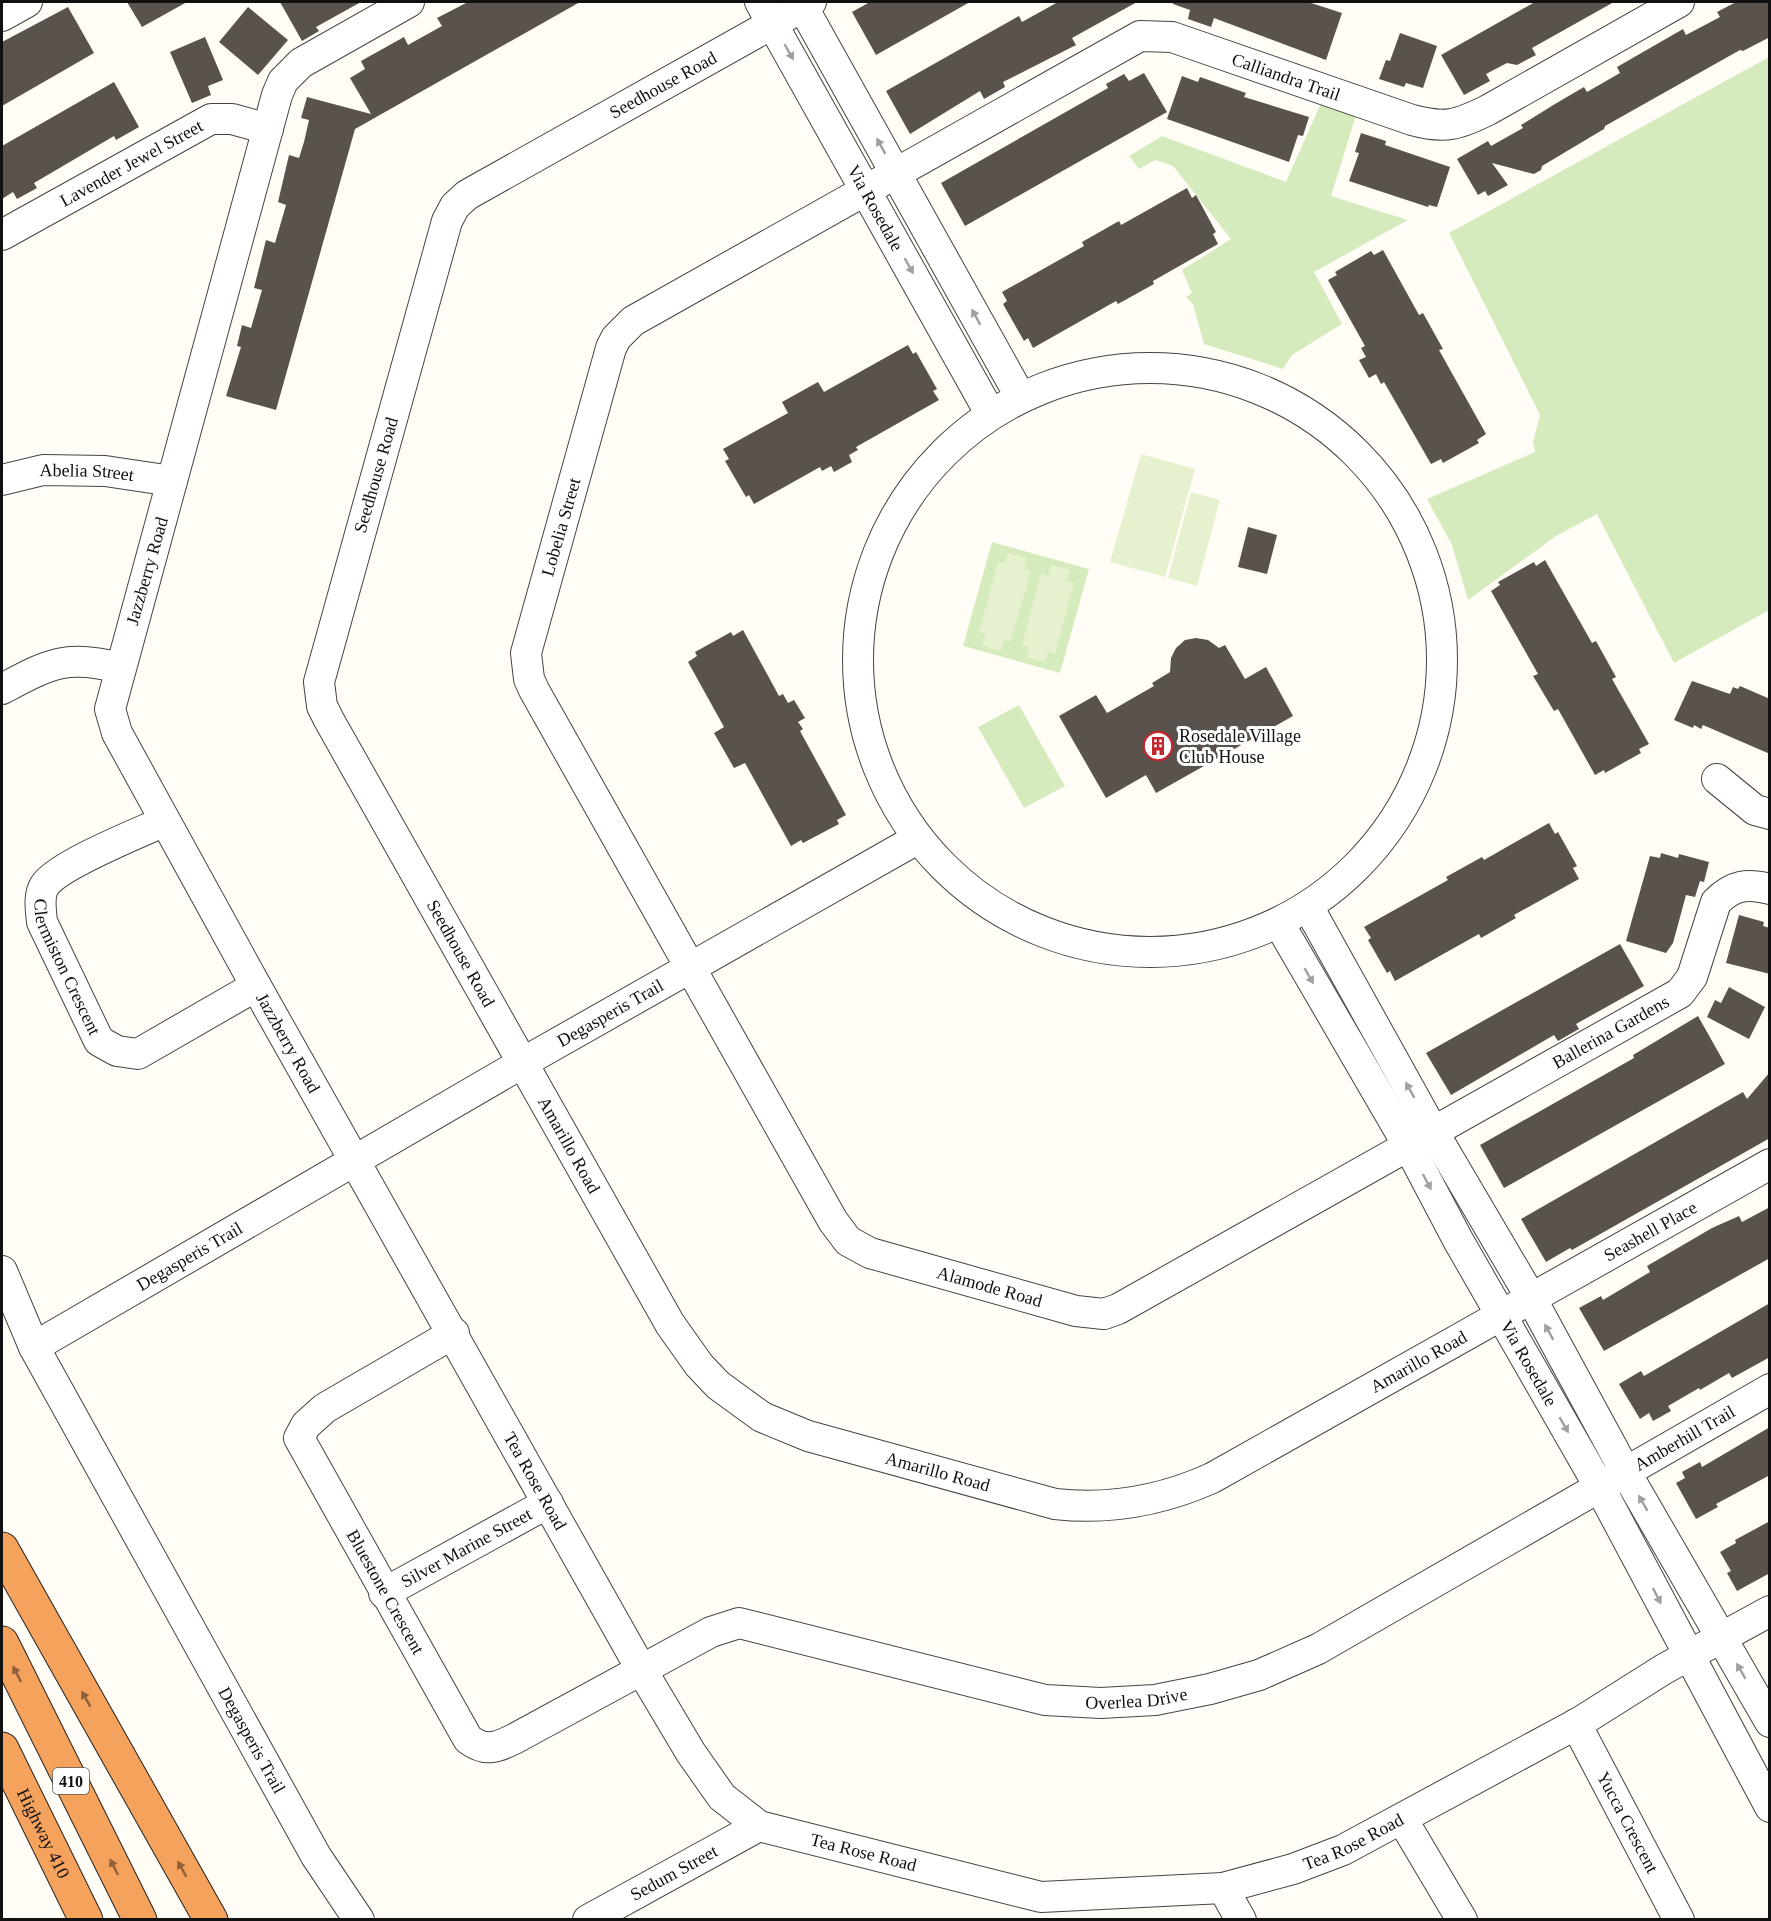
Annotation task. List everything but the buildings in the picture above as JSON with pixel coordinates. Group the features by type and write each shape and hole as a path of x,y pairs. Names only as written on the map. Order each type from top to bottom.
{"highway":[{"path":"2,1549 211,1920"},
{"name":"410","path":"2,1643 140,1920"},
{"name":"Highway 410","path":"2,1749 86,1920"}],"street":[{"path":"2,16 27,2"},
{"name":"Jazzberry Road","path":"356,1162 117,733 110,709 277,95 291,71 301,63 409,2"},
{"name":"Calliandra Trail","path":"866,190 1140,36 1172,37 1412,120 1447,126 1463,123 1488,110 1679,2"},
{"name":"Via Rosedale","path":"804,3 1021,398"},
{"name":"Seedhouse Road","path":"524,1062 329,720 320,693 322,668 447,221 455,206 466,195 766,12 804,3"},
{"name":"Via Rosedale","path":"766,12 990,413"},
{"name":"Lavender Jewel Street","path":"2,235 211,120 232,119 268,129"},
{"name":"Lobelia Street","path":"691,968 534,690 526,667 526,653 616,338 633,321 866,190"},
{"path":"1165,368 1224,377 1279,398 1334,433 1367,464 1400,509 1427,565 1440,620 1442,679 1436,723 1427,755 1414,786 1382,838 1359,865 1310,909 1280,926 1217,944 1184,950 1120,951 1047,933 1014,918 985,901 963,884 917,839 883,780 868,741 860,700 857,667 860,612 871,570 889,525 903,502 940,455 990,413 1021,398 1062,381 1097,372 1165,368"},
{"name":"Abelia Street","path":"2,480 43,470 105,471 172,481"},
{"path":"2,689 43,667 59,662 91,661 120,668"},
{"path":"1717,779 1755,810 1770,814"},
{"name":"Clermiston Crescent","path":"165,821 66,869 45,885 40,903 42,922 99,1041 117,1051 138,1054 256,986"},
{"name":"Degasperis Trail","path":"359,1920 316,1856 34,1347 356,1162 524,1062 917,839"},
{"name":"Ballerina Gardens","path":"1421,1140 1680,993 1692,977 1716,902 1724,894 1744,884 1770,889"},
{"name":"Via Rosedale","path":"1310,909 1421,1140 1501,1314 1599,1486 1770,1807"},
{"name":"Via Rosedale","path":"1280,926 1421,1140 1531,1298 1624,1470 1770,1722"},
{"name":"Alamode Road","path":"691,968 833,1221 848,1241 870,1253 1076,1311 1104,1314 1118,1309 1421,1140"},
{"name":"Amarillo Road","path":"524,1062 670,1324 699,1365 718,1385 762,1417 808,1436 1055,1504 1094,1507 1124,1505 1156,1499 1189,1489 1531,1298"},
{"name":"Tea Rose Road","path":"356,1162 641,1669 691,1753 722,1797 759,1826 1040,1909 1223,1888 1293,1869 1342,1850 1576,1724 1688,1656 1770,1611"},
{"name":"Seashell Place","path":"1531,1298 1770,1164"},
{"path":"2,1271 34,1347"},
{"name":"Bluestone Crescent","path":"453,1334 325,1408 306,1425 299,1438 384,1593 468,1739 479,1748 495,1748 514,1739 641,1669"},
{"name":"Amberhill Trail","path":"1599,1486 1770,1389"},
{"name":"Overlea Drive","path":"641,1669 711,1632 739,1623 1045,1700 1101,1703 1166,1697 1259,1675 1318,1648 1599,1486"},
{"name":"Silver Marine Street","path":"384,1593 548,1503"},
{"name":"Yucca Crescent","path":"1576,1724 1679,1920"},
{"path":"1402,1819 1461,1920"},
{"name":"Sedum Street","path":"590,1919 759,1826"},
{"path":"1223,1888 1241,1920"}],"green space":[{"path":"1769,57 1769,610 1674,663 1597,514 1556,536 1468,600 1452,545 1427,499 1535,452 1533,442 1540,415 1449,233"},
{"path":"1321,103 1357,112 1331,196 1408,220 1314,272 1342,324 1292,355 1283,369 1204,344 1193,304 1186,297 1192,293 1182,270 1231,239 1173,166 1155,160 1139,169 1129,156 1162,136 1286,182"},
{"path":"1141,454 1195,469 1165,577 1110,562"},
{"path":"1191,492 1220,500 1197,586 1168,578"},
{"path":"992,542 1089,569 1060,673 963,646"},
{"path":"1008,553 1027,558 1024,569 1031,571 1011,641 1004,640 1001,651 982,645 985,634 979,632 998,562 1005,563"},
{"path":"1051,565 1070,570 1067,581 1074,583 1055,654 1048,652 1045,662 1026,657 1029,647 1022,645 1041,574 1048,576"},
{"path":"1019,705 1065,786 1024,808 978,727"}],"place":[{"name":"Rosedale Village Club House","path":"1158,746"}]}
